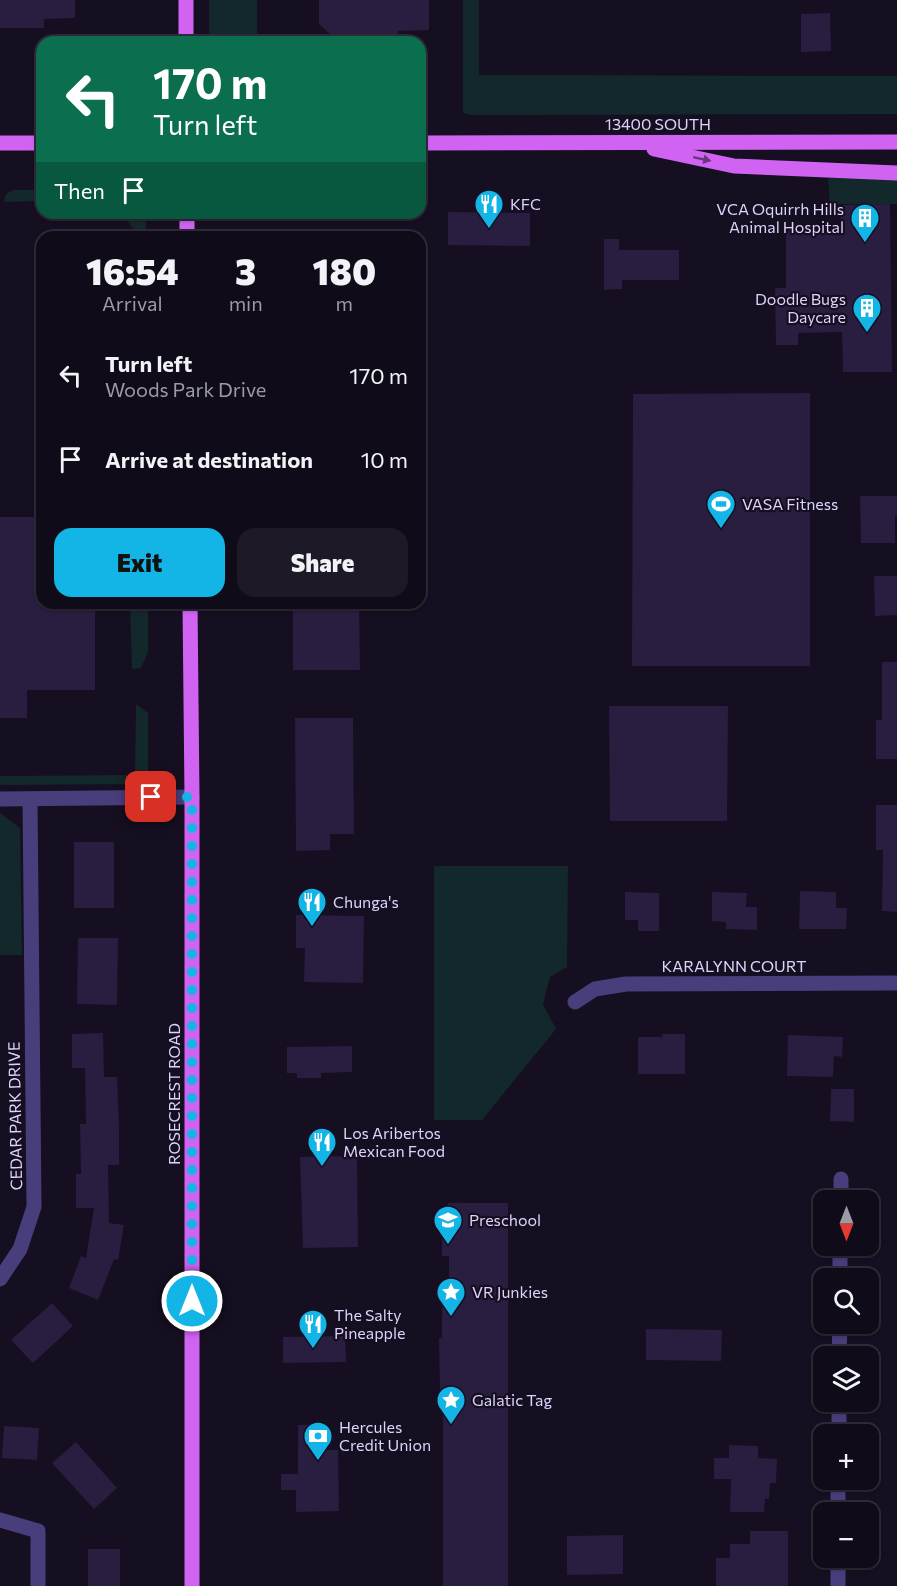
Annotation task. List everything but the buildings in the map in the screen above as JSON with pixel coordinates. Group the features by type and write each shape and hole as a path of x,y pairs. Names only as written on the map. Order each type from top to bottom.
{"main road":[{"path":"186,0 186,36"},
{"path":"625,142 734,166 897,173"},
{"name":"13400 SOUTH","path":"426,143 897,142"},
{"path":"0,143 36,143"},
{"name":"ROSECREST ROAD","path":"190,609 192,1586"}],"street":[{"path":"0,799 192,797"},
{"name":"CEDAR PARK DRIVE","path":"0,1279 20,1249 34,1207 30,800"},
{"name":"KARALYNN COURT","path":"575,1002 595,989 615,984 897,983"},
{"path":"841,1179 841,1190"},
{"path":"0,1520 38,1531 38,1586"},
{"path":"838,1568 838,1586"}],"green space":[{"path":"209,0 257,0 257,36 209,36"},
{"path":"463,0 479,0 479,75 897,76 897,114 471,115 463,113"},
{"path":"828,178 897,178 897,204 830,204"},
{"path":"13,190 36,190 36,201 4,202 6,194"},
{"path":"126,219 146,219 146,231 133,231"},
{"path":"130,609 148,609 148,652 141,668 132,669"},
{"path":"136,704 148,713 148,784 0,785 0,776 135,775"},
{"path":"0,813 20,828 22,955 0,955"},
{"path":"434,866 568,866 567,967 550,977 543,1004 556,1029 482,1120 434,1120"}],"place":[{"name":"KFC","path":"489,230"},
{"name":"VCA Oquirrh Hills Animal Hospital","path":"865,244"},
{"name":"Doodle Bugs Daycare","path":"867,334"},
{"name":"VASA Fitness","path":"721,530"},
{"name":"Chunga's","path":"312,928"},
{"name":"Los Aribertos Mexican Food","path":"322,1168"},
{"name":"Preschool","path":"448,1246"},
{"name":"VR Junkies","path":"451,1318"},
{"name":"The Salty Pineapple","path":"313,1350"},
{"name":"Galatic Tag","path":"451,1426"},
{"name":"Hercules Credit Union","path":"318,1462"}],"route":[{"path":"151,797 192,797 192,1301"}]}
